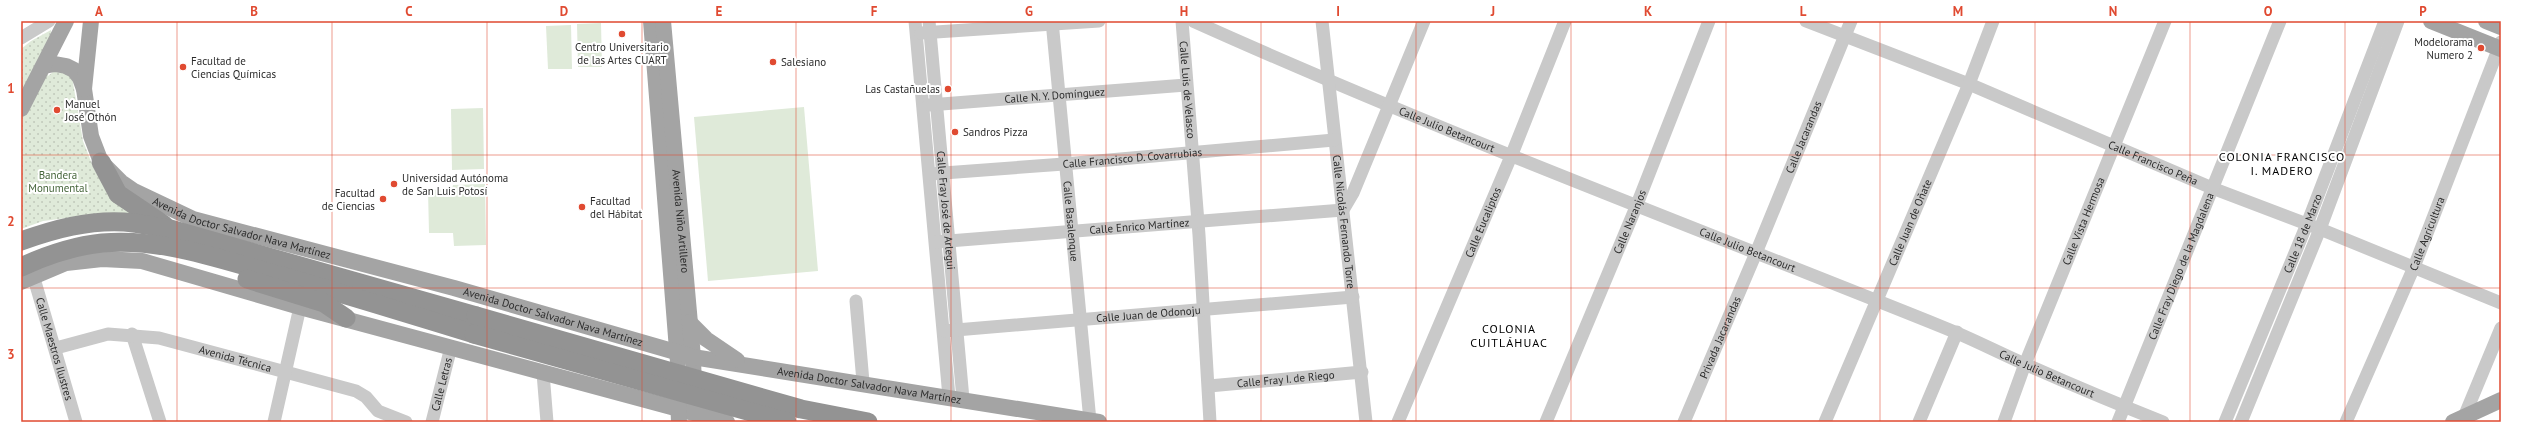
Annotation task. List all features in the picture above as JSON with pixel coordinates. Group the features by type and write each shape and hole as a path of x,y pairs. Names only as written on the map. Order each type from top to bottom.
{"highway":[{"path":"101,162 118,194 170,228"},
{"name":"Avenida Doctor Salvador Nava Martínez","path":"24,239 63,227 95,223 124,222 170,228 787,422"},
{"name":"Avenida Doctor Salvador Nava Martínez","path":"25,275 69,248 103,243 133,243 168,247 207,255 306,283 801,409 868,422"},
{"path":"168,247 226,273 324,303 346,318"}],"main road":[{"path":"21,110 66,21"},
{"path":"84,90 91,21"},
{"name":"Avenida Niño Artillero","path":"651,21 663,92"},
{"name":"Avenida Niño Artillero","path":"663,21 663,92 682,322 693,357 695,417"},
{"path":"2431,21 2500,47"},
{"path":"2486,21 2501,27"},
{"path":"44,66 55,64 74,70 84,90"},
{"name":"Avenida Doctor Salvador Nava Martínez","path":"84,90 92,136 101,162 121,182 134,191 192,219 454,288 693,357 863,382 1095,421"},
{"path":"25,275 66,263 102,259 142,261 300,307 346,318 451,346 543,373 630,395 679,415 729,422"},
{"path":"648,344 682,322 721,351 742,364 726,376 721,395 723,412 729,422"},
{"name":"Avenida Niño Artillero","path":"679,415 677,352 682,322"},
{"path":"628,338 639,353 642,369 637,384 630,395"},
{"path":"2458,419 2501,400"}],"street":[{"path":"21,38 49,21"},
{"path":"915,27 1099,21"},
{"name":"Calle Luis de Velasco","path":"1182,21 1198,221 1210,422"},
{"name":"Calle Julio Betancourt","path":"1193,21 1330,83 1512,154 1636,207 1957,332 2025,364 2163,422"},
{"name":"Calle Nicolás Fernando Torre","path":"1322,21 1330,83 1334,140 1362,372 1366,422"},
{"path":"1343,210 1353,193 1390,107 1424,21"},
{"name":"Calle Eucaliptos","path":"1398,422 1512,154 1565,21"},
{"name":"Calle Naranjos","path":"1546,422 1636,207 1709,21"},
{"name":"Calle Francisco Peña","path":"1806,21 1969,84 2212,188 2320,229 2501,303"},
{"name":"Calle Jacarandas","path":"1756,253 1850,21"},
{"name":"Calle Juan de Oñate","path":"1825,422 1969,84 1993,21"},
{"name":"Calle Vista Hermosa","path":"2004,422 2025,364 2165,21"},
{"name":"Calle Fray Diego de la Magdalena","path":"2118,422 2280,21"},
{"name":"Calle 18 de Marzo","path":"2225,422 2307,224 2385,21"},
{"name":"Calle 18 de Marzo","path":"2241,422 2320,229 2398,21"},
{"name":"Calle Basalenque","path":"1052,22 1064,164 1080,319 1095,421"},
{"name":"Calle Fray José de Arlegui","path":"915,27 922,106 936,173"},
{"name":"Calle Fray José de Arlegui","path":"930,27 936,105 936,173 942,242 944,331 956,398"},
{"name":"Calle Agricultura","path":"2346,422 2414,267 2500,47"},
{"name":"Calle N. Y. Domínguez","path":"922,106 1186,85"},
{"name":"Calle Francisco D. Covarrubias","path":"936,173 1064,164 1334,140"},
{"name":"Calle Enrico Martínez","path":"942,242 1343,210"},
{"name":"Calle Fray José de Arlegui","path":"942,242 957,330 956,398"},
{"name":"Privada Jacarandas","path":"1684,422 1756,253"},
{"name":"Calle Maestros Ilustres","path":"25,275 56,348 76,422"},
{"name":"Calle Juan de Odonoju","path":"944,331 1353,297"},
{"path":"856,301 863,382"},
{"path":"274,422 300,307"},
{"path":"2458,419 2501,328"},
{"path":"1919,422 1957,332"},
{"name":"Avenida Técnica","path":"56,348 108,334 132,334 159,338 356,390 366,397 378,416 406,422"},
{"path":"132,334 160,422"},
{"name":"Calle Letras","path":"432,422 451,346"},
{"name":"Calle Fray I. de Riego","path":"1209,386 1362,372"},
{"path":"543,373 547,422"}],"green space":[{"path":"601,23 602,67 578,67 577,24"},
{"path":"571,25 572,69 548,69 546,26"},
{"name":"Bandera Monumental","path":"51,30 48,76 53,72 66,71 72,77 83,141 94,169 111,197 154,222 99,214 43,221 21,229 21,49 31,41"},
{"path":"804,107 818,271 708,281 694,117"},
{"path":"483,108 484,169 452,170 451,109"},
{"path":"485,184 486,245 454,246 453,233 429,233 428,190 452,189 453,185"}],"place":[{"name":"Centro Universitario de las Artes CUART","path":"622,34"},
{"name":"Modelorama Numero 2","path":"2481,48"},
{"name":"Salesiano","path":"773,62"},
{"name":"Facultad de Ciencias Químicas","path":"183,67"},
{"name":"Las Castañuelas","path":"948,89"},
{"name":"Manuel José Othón","path":"57,110"},
{"name":"Sandros Pizza","path":"955,132"},
{"name":"Universidad Autónoma de San Luis Potosí","path":"394,184"},
{"name":"Facultad de Ciencias","path":"383,199"},
{"name":"Facultad del Hábitat","path":"582,207"}],"district":[{"name":"COLONIA FRANCISCO I. MADERO","path":"2282,163"},
{"name":"COLONIA CUITLÁHUAC","path":"1509,335"}]}
